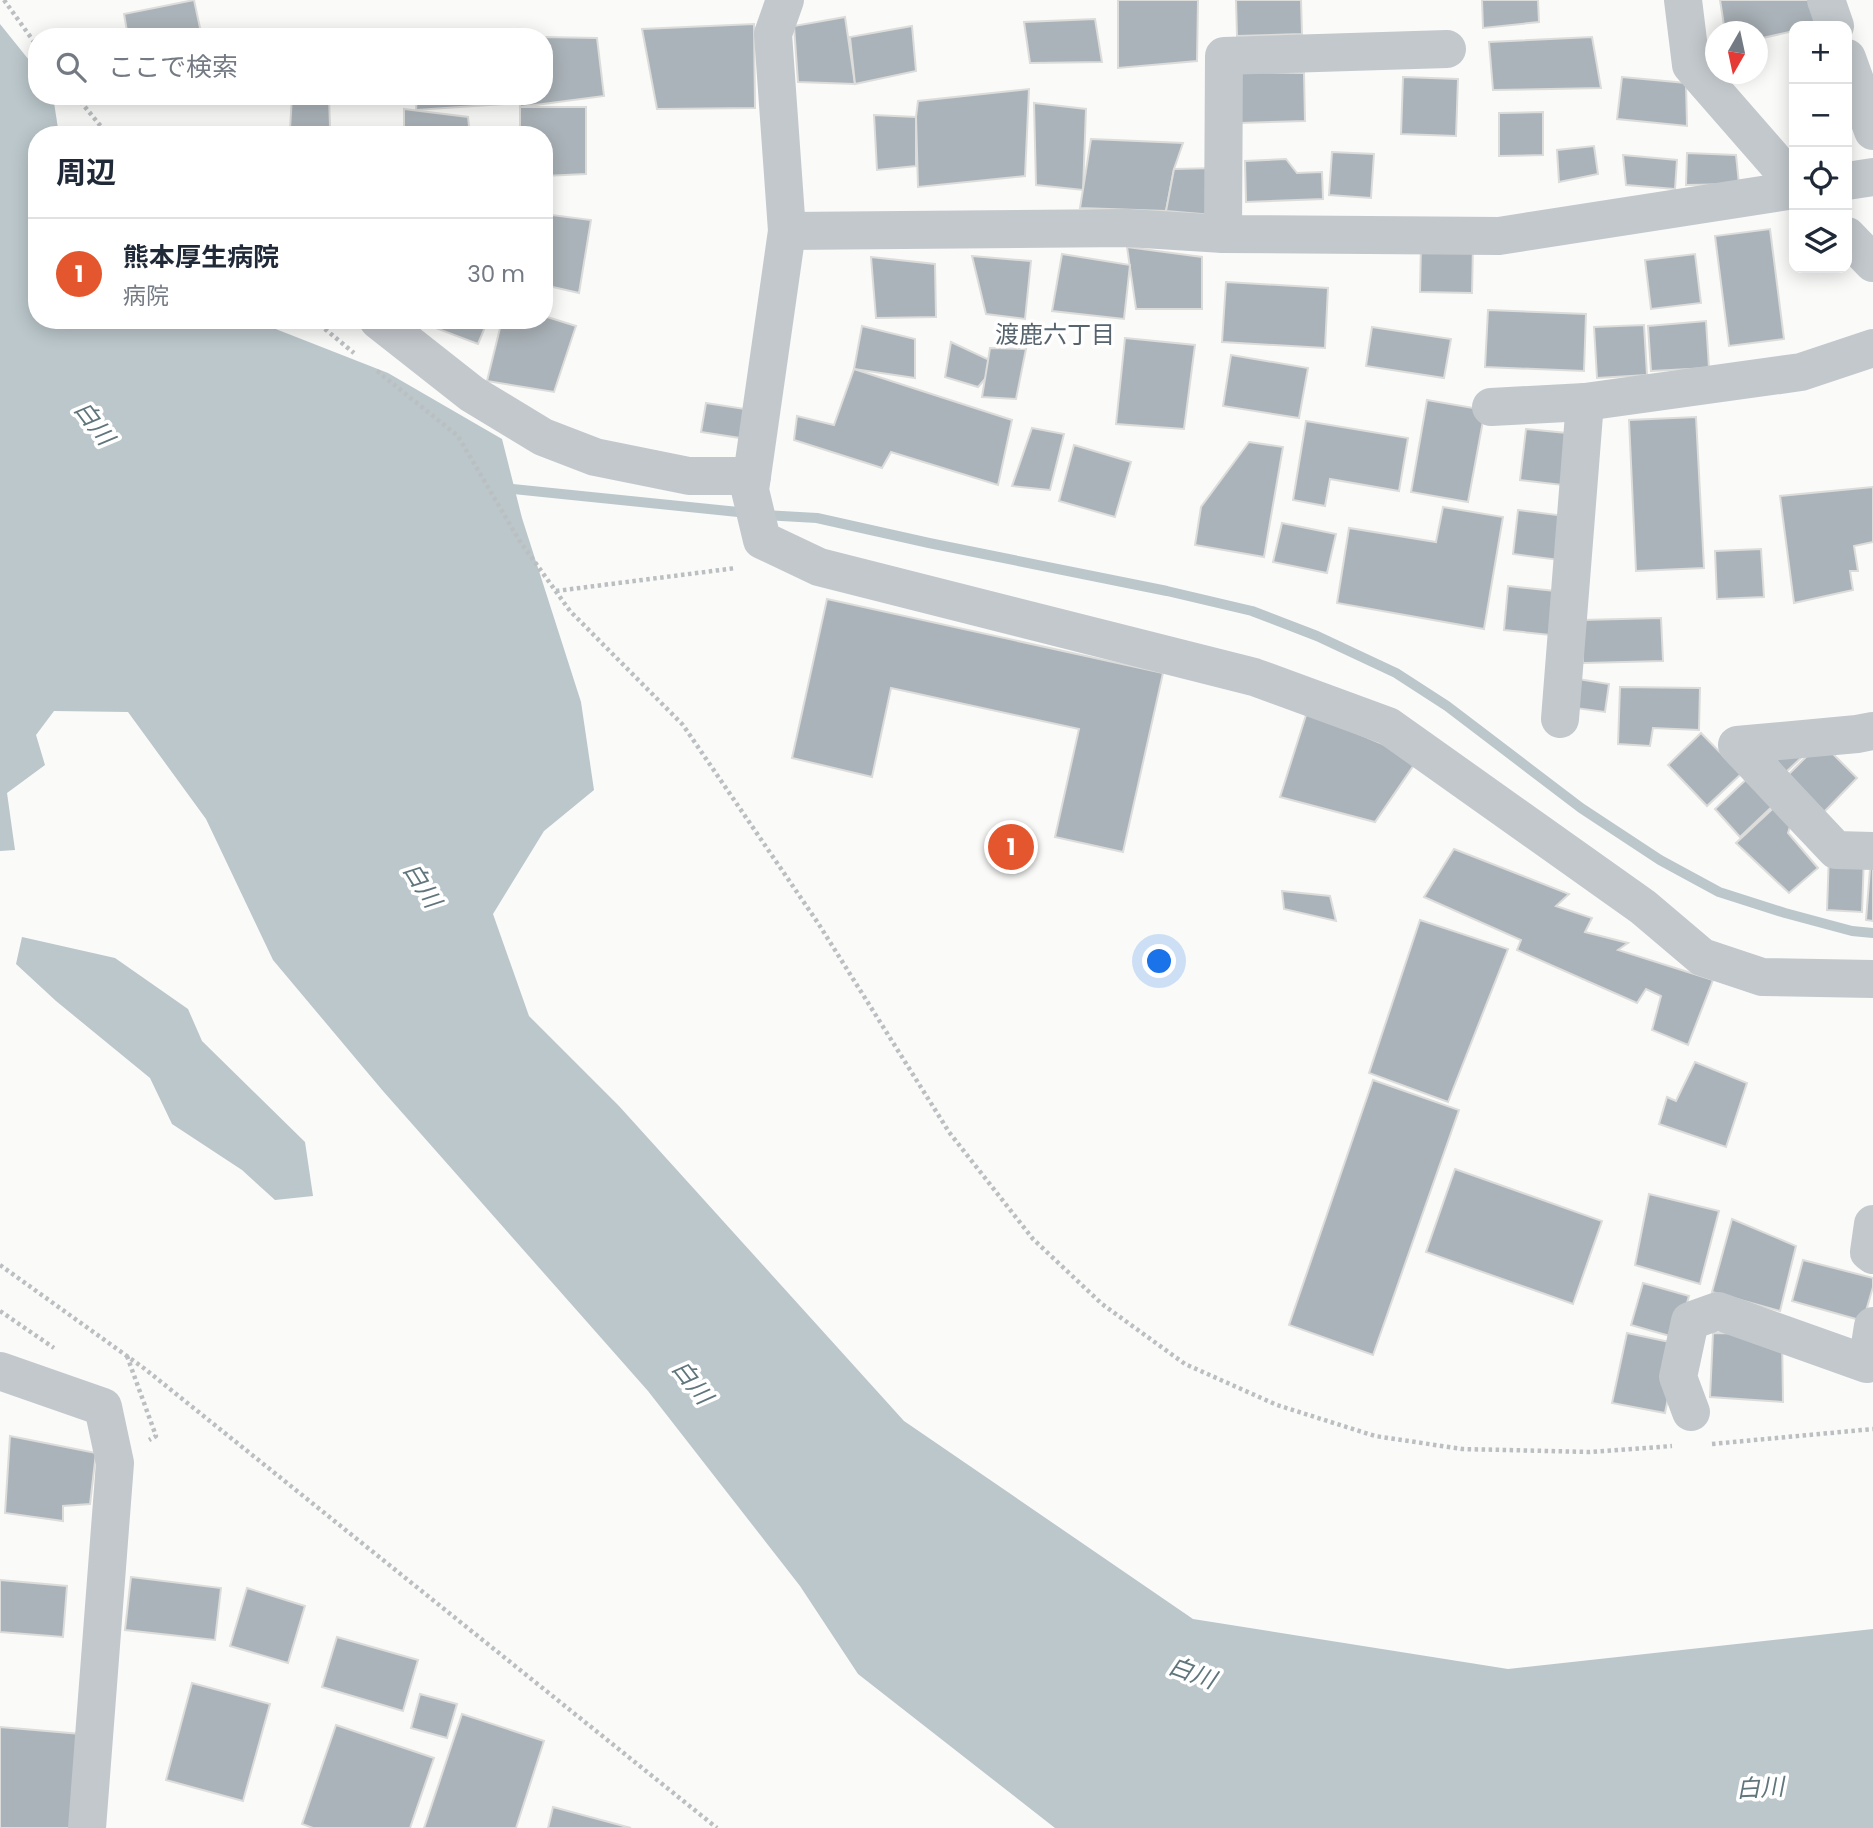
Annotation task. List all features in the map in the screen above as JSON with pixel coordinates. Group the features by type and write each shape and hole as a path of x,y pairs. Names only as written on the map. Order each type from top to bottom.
{"street":[{"path":"785,0 773,34 787,231 751,483 775,546 819,567 1254,677 1388,726 1643,907 1702,957 1762,977 1873,979"},
{"path":"1683,0 1691,65 1789,177"},
{"path":"1826,0 1833,21"},
{"path":"1223,234 1224,56 1447,50"},
{"path":"1852,72 1873,131"},
{"path":"1852,180 1873,177"},
{"path":"787,231 1128,228 1223,234 1499,236 1789,191"},
{"path":"1852,241 1873,262"},
{"path":"389,329 472,394 543,437 595,457 689,476 751,483"},
{"path":"1491,407 1585,402 1801,372 1873,348"},
{"path":"1560,719 1585,402"},
{"path":"1871,738 1737,745 1836,850 1873,851"},
{"path":"1873,1224 1869,1252 1873,1255"},
{"path":"1687,1429 1678,1377 1690,1321 1718,1311 1867,1364 1873,1326"},
{"path":"0,1371 103,1406 115,1463 87,1828"}],"path":[{"path":"4,0 28,33"},
{"path":"83,105 101,126"},
{"path":"325,329 355,353"},
{"path":"375,370 458,436 519,540 570,611 683,725 818,923 950,1132 1033,1239 1102,1304 1185,1364 1277,1405 1375,1436 1462,1449 1590,1452 1687,1429"},
{"path":"556,591 746,567 775,546"},
{"path":"0,1265 145,1369 717,1828"},
{"path":"1711,1444 1873,1429"}],"water":[{"name":"白川","path":"0,24 28,59 28,105 54,105 58,126 28,126 28,329 276,329 388,373 502,439 522,518 581,702 594,790 544,831 493,914 529,1016 619,1106 904,1421 1193,1619 1508,1669 1873,1629 1873,1828 1055,1828 858,1674 800,1586 648,1391 383,1091 273,960 206,819 128,712 54,711 36,735 45,765 7,793 15,850 0,851"},
{"path":"22,937 115,958 188,1009 202,1041 305,1142 313,1196 275,1200 242,1170 172,1124 150,1078 56,1001 16,964"}],"building":[{"path":"194,0 200,28 126,28 124,14"},
{"path":"1118,0 1198,0 1197,61 1118,68"},
{"path":"1236,0 1301,0 1302,34 1237,36"},
{"path":"1482,0 1538,0 1539,22 1483,28"},
{"path":"1720,0 1809,0 1815,21 1789,21 1789,32 1768,37 1768,21 1723,21"},
{"path":"845,17 855,84 798,82 794,26"},
{"path":"1095,19 1102,62 1030,63 1024,22"},
{"path":"754,24 755,108 657,109 642,29"},
{"path":"912,26 916,71 855,84 850,37"},
{"path":"553,37 597,38 604,96 553,103"},
{"path":"1592,37 1601,88 1493,90 1489,42"},
{"path":"1239,72 1304,73 1305,121 1240,123"},
{"path":"1403,77 1458,79 1456,136 1401,134"},
{"path":"1622,77 1686,83 1687,126 1617,119"},
{"path":"1029,89 1025,176 918,187 918,101"},
{"path":"1034,103 1086,109 1083,190 1036,185"},
{"path":"291,105 329,105 330,126 290,126"},
{"path":"416,105 489,105 416,110"},
{"path":"520,107 586,107 586,174 553,176 553,126 520,126"},
{"path":"404,109 468,117 469,126 404,126"},
{"path":"1543,112 1543,155 1499,156 1499,113"},
{"path":"874,115 916,117 916,166 877,170"},
{"path":"1091,139 1183,143 1174,169 1166,211 1080,208"},
{"path":"1594,146 1598,174 1559,182 1557,150"},
{"path":"1332,152 1374,154 1371,198 1329,195"},
{"path":"1687,153 1736,155 1739,184 1686,185"},
{"path":"1623,155 1677,160 1675,189 1626,185"},
{"path":"1286,159 1297,173 1322,172 1323,199 1246,202 1245,161"},
{"path":"1216,168 1213,215 1166,211 1174,169"},
{"path":"553,215 591,220 579,293 553,287"},
{"path":"1770,229 1784,339 1729,346 1715,236"},
{"path":"1421,244 1473,245 1472,293 1420,292"},
{"path":"1127,247 1202,257 1202,309 1136,309"},
{"path":"1062,254 1130,265 1124,319 1052,311"},
{"path":"1695,254 1701,303 1651,309 1645,260"},
{"path":"972,256 1031,261 1025,319 986,314"},
{"path":"871,257 935,264 936,317 876,318"},
{"path":"1226,282 1328,288 1325,348 1222,342"},
{"path":"1488,310 1586,314 1584,371 1485,367"},
{"path":"553,319 576,326 554,392 487,381 500,329 553,329"},
{"path":"1706,321 1709,368 1651,371 1648,326"},
{"path":"1644,325 1647,375 1597,378 1594,327"},
{"path":"862,326 915,339 915,378 854,369"},
{"path":"1372,327 1451,339 1444,378 1366,366"},
{"path":"438,329 484,329 478,344"},
{"path":"1125,338 1195,345 1184,429 1116,424"},
{"path":"951,342 998,364 978,387 945,377"},
{"path":"990,348 1026,349 1016,399 982,397"},
{"path":"1231,355 1308,368 1299,418 1223,406"},
{"path":"854,369 1012,420 998,485 891,452 882,468 794,440 797,416 834,425"},
{"path":"1427,400 1485,410 1468,502 1411,492"},
{"path":"706,403 745,409 740,438 701,432"},
{"path":"1696,417 1704,568 1636,571 1629,420"},
{"path":"1306,421 1408,438 1399,491 1330,479 1325,506 1293,500"},
{"path":"1032,428 1064,434 1050,490 1012,486"},
{"path":"1526,429 1577,434 1571,486 1520,480"},
{"path":"1249,442 1283,447 1264,557 1195,545 1201,507"},
{"path":"1074,445 1131,462 1115,517 1059,501"},
{"path":"1873,487 1873,542 1854,546 1858,571 1850,571 1853,590 1794,603 1780,496"},
{"path":"1443,507 1503,517 1484,629 1337,603 1349,528 1436,542"},
{"path":"1518,510 1573,517 1567,561 1513,554"},
{"path":"1282,523 1336,534 1327,573 1273,562"},
{"path":"1761,549 1764,597 1717,599 1715,551"},
{"path":"1508,586 1565,592 1560,636 1504,630"},
{"path":"827,599 1163,673 1123,852 1055,837 1079,729 891,688 872,777 792,758"},
{"path":"1661,618 1663,661 1583,663 1582,620"},
{"path":"1572,678 1609,684 1605,712 1568,707"},
{"path":"1620,687 1700,688 1699,730 1653,728 1650,746 1618,744"},
{"path":"1307,712 1418,759 1375,822 1280,797"},
{"path":"1701,733 1741,774 1707,806 1668,765"},
{"path":"1821,742 1857,778 1822,814 1785,778"},
{"path":"1771,754 1803,756 1786,772"},
{"path":"1754,772 1780,799 1740,837 1715,809"},
{"path":"1781,801 1794,814 1788,833 1818,868 1789,893 1736,843"},
{"path":"1454,849 1569,894 1556,906 1592,918 1585,932 1628,943 1618,950 1713,980 1688,1045 1652,1030 1661,996 1646,989 1637,1003 1517,950 1521,940 1424,897"},
{"path":"1829,854 1864,856 1862,912 1827,910"},
{"path":"1871,857 1873,858 1873,921 1866,920"},
{"path":"1282,891 1330,896 1336,921 1284,909"},
{"path":"1420,920 1508,949 1448,1102 1369,1073"},
{"path":"1695,1062 1747,1083 1726,1147 1659,1124 1667,1097 1676,1101"},
{"path":"1373,1080 1459,1110 1373,1355 1289,1325"},
{"path":"1455,1169 1602,1221 1573,1304 1426,1252"},
{"path":"1649,1194 1719,1211 1700,1284 1635,1265"},
{"path":"1732,1219 1796,1246 1780,1311 1712,1292"},
{"path":"1803,1260 1873,1278 1863,1321 1792,1301"},
{"path":"1643,1283 1689,1296 1677,1338 1631,1325"},
{"path":"1627,1333 1679,1344 1665,1413 1612,1403"},
{"path":"1713,1333 1782,1334 1783,1402 1710,1397"},
{"path":"10,1436 96,1453 90,1504 63,1506 63,1521 5,1513"},
{"path":"131,1577 221,1588 215,1640 125,1630"},
{"path":"0,1580 67,1586 63,1637 0,1632"},
{"path":"247,1588 305,1606 288,1663 230,1646"},
{"path":"337,1637 418,1660 403,1711 322,1687"},
{"path":"192,1683 270,1704 243,1801 166,1780"},
{"path":"420,1694 457,1704 447,1738 411,1728"},
{"path":"462,1714 544,1741 516,1828 424,1828"},
{"path":"336,1725 434,1758 410,1828 313,1828 302,1824"},
{"path":"0,1727 81,1734 72,1828 0,1828"},
{"path":"553,1807 631,1828 548,1828"}],"waterway":[{"path":"503,488 748,513"},
{"path":"764,515 817,518 1252,611 1317,636 1396,673 1447,706 1581,808 1660,860 1719,892 1852,931 1873,933"}],"place":[{"name":"熊本厚生病院","path":"1011,847"}],"district":[{"name":"渡鹿六丁目","path":"1055,335"}]}
